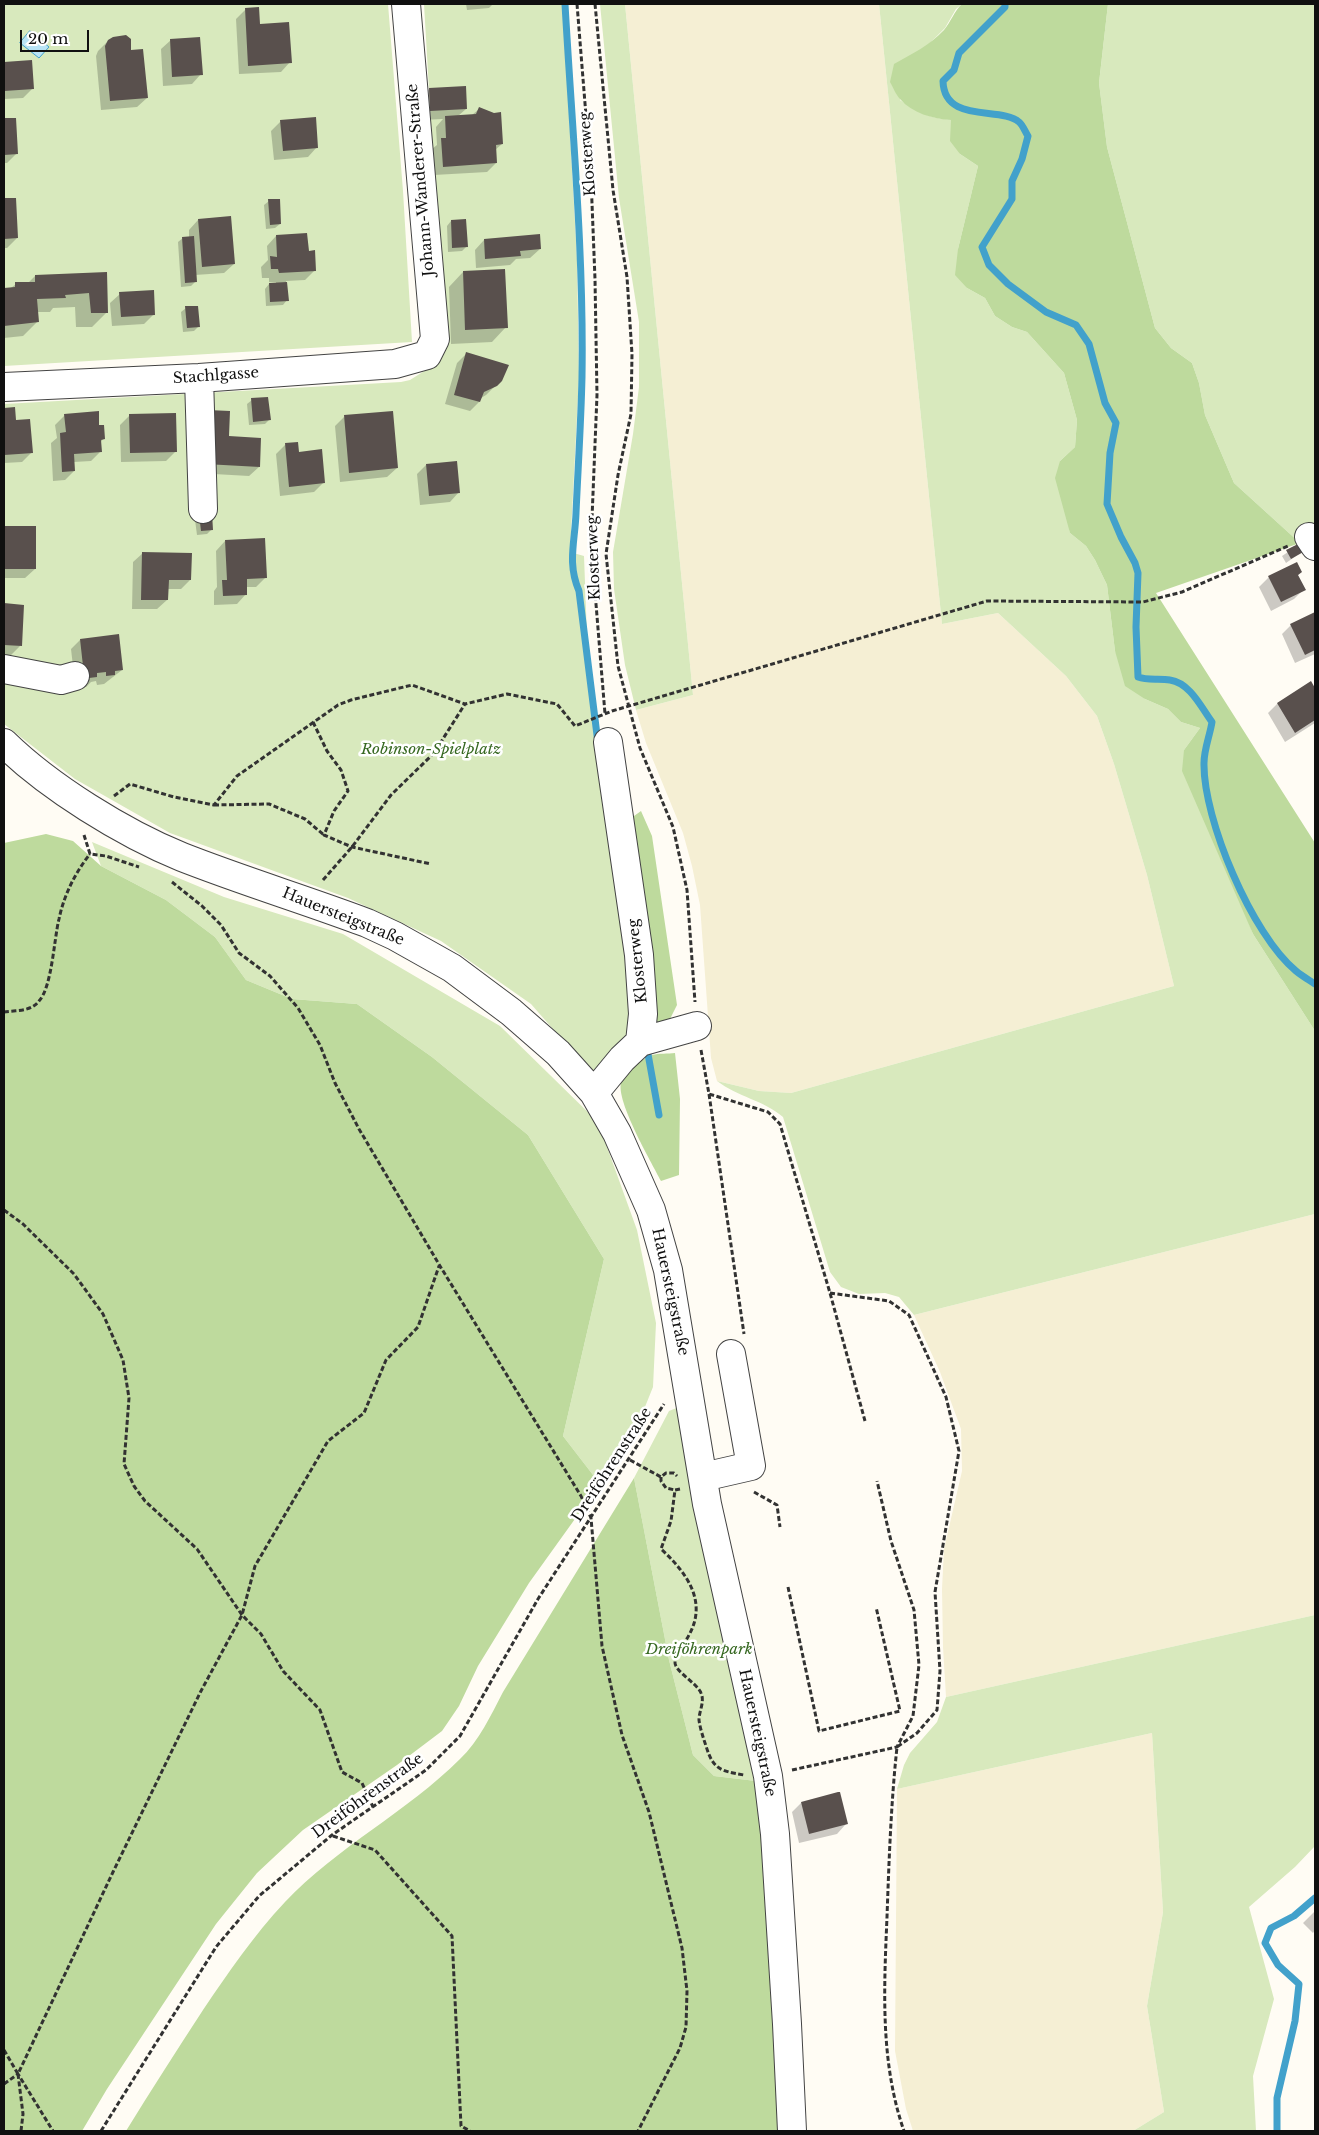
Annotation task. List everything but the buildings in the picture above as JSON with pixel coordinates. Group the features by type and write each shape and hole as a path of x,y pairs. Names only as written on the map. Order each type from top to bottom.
{"street":[{"name":"Johann-Wanderer-Straße","path":"406,4 435,339 427,355"},
{"name":"Stachlgasse","path":"4,388 199,378 395,364 427,355"},
{"path":"199,378 203,508"},
{"path":"4,669 61,680 75,676"},
{"name":"Klosterweg","path":"608,742 639,955 643,1014 640,1042"},
{"name":"Hauersteigstraße","path":"4,743 29,765 95,810 135,834 182,857 305,900 395,936 452,968 511,1012 558,1053 594,1093 631,1162 651,1210 660,1238 684,1356 707,1504 768,1776 775,1834 788,2024 792,2131"},
{"path":"594,1093 640,1042 697,1026"},
{"path":"703,1476 751,1466 731,1354"}],"path":[{"name":"Klosterweg","path":"577,4 591,178 595,279 597,395 590,543 608,742"},
{"path":"595,4 613,190 628,277 632,354 631,414 618,475 606,554 618,666 640,748 673,827 687,890 697,1026 709,1094 744,1337 730,1342 731,1354"},
{"path":"214,805 237,776 313,722 345,702 412,685 465,704 507,694 557,704 575,726 630,706 986,601 1143,602 1182,592 1312,542"},
{"path":"305,900 352,847 391,795 434,753 465,704"},
{"path":"313,722 327,751 341,770 348,791 334,811 324,835"},
{"path":"90,854 82,826 95,810 130,784 174,797 214,805 269,804 304,819 324,835 352,847 431,864"},
{"path":"90,854 106,856 148,870"},
{"path":"4,1012 31,1009 41,1000 50,973 59,918 75,873 90,854"},
{"path":"165,876 202,906 221,925 239,953 270,976 298,1008 320,1045 335,1082 359,1129 440,1266 581,1496 591,1518 602,1646 622,1735 649,1812 682,1948 687,1991 686,2027 680,2048 638,2131"},
{"path":"709,1094 768,1112 780,1124 830,1293 865,1421"},
{"path":"4,1210 23,1224 74,1274 103,1314 123,1360 129,1398 124,1464 134,1486 144,1501 197,1549 242,1614 261,1634 283,1672 320,1710 342,1772 362,1783 373,1807"},
{"path":"4,2084 18,2074 122,1855 242,1614 255,1566 328,1441 364,1413 386,1360 418,1328 440,1266"},
{"path":"661,1477 666,1473 674,1473 680,1484 675,1490 671,1520 661,1549 686,1576 695,1597 696,1609 695,1621 690,1633 674,1660 675,1667 700,1691 702,1698 699,1718 710,1760 716,1767 728,1773 768,1776 896,1747 917,1733 937,1710 940,1671 935,1592 958,1451 946,1397 909,1315 889,1301 830,1293"},
{"name":"Dreiföhrenstraße","path":"101,2131 216,1947 259,1896 332,1835 426,1770 460,1736 538,1599 630,1460 665,1403"},
{"path":"630,1460 661,1477 661,1481 666,1488 675,1490"},
{"path":"877,1481 891,1541 914,1610 919,1665 913,1716 896,1747 891,1804 884,2021 888,2064 897,2113 904,2131"},
{"path":"753,1491 777,1505 780,1527"},
{"path":"788,1587 819,1731 900,1712 876,1607"},
{"path":"332,1835 375,1850 452,1936 461,2126 470,2131"},
{"path":"4,2050 53,2131"},
{"path":"18,2074 23,2114 21,2131"}],"shaded area":[{"path":"625,4 879,4 942,624 998,613 1066,676 1097,716 1114,764 1147,875 1174,986 791,1093 759,1091 717,1081 711,1058 700,905 692,866 683,833 646,743 636,710 693,695"},
{"path":"1315,1214 1315,1615 946,1697 942,1589 944,1549 962,1471 961,1429 940,1372 914,1315"},
{"path":"1152,1733 1163,1912 1147,2006 1164,2112 1133,2131 913,2131 906,2109 895,2051 897,1789"}],"green space":[{"path":"4,4 388,4 403,191 412,342 4,366"},
{"name":"Robinson-Spielplatz","path":"424,4 563,4 577,259 579,377 570,552 584,556 587,636 604,776 632,952 629,1036 594,1076 531,1004 441,941 348,898 170,833 75,779 4,724 4,404 401,382 410,380 437,363 447,333 434,176"},
{"path":"600,4 625,4 693,695 636,710 625,665 614,589 613,552 639,387 639,322 619,198"},
{"path":"879,4 962,4 956,9 945,28 928,45 900,100 924,114 951,120 960,154 978,166 958,249 967,288 985,298 995,316 1012,327 1027,332 1064,373 1077,420 1075,447 1060,461 1070,533 1086,546 1107,585 1115,651 1145,699 1168,709 1181,722 1200,728 1184,750 1253,934 1315,1031 1315,1214 914,1315 899,1297 885,1293 859,1294 841,1287 830,1272 783,1117 767,1106 733,1091 717,1081 759,1091 791,1093 1174,986 1147,875 1114,764 1097,716 1066,676 998,613 942,624"},
{"path":"962,4 1108,4 1099,83 1107,147 1155,328 1171,348 1192,363 1199,383 1205,415 1234,483 1300,543 1156,593 1315,843 1315,1031 1253,934 1182,771 1184,750 1200,728 1181,722 1168,709 1145,699 1125,686 1115,651 1107,585 1086,546 1070,533 1055,478 1060,461 1075,447 1077,420 1064,373 1027,332 1012,327 995,316 985,298 967,288 955,275 958,249 978,166 960,154 950,141 951,120 930,117 910,108 899,97 890,82 894,64 939,35"},
{"path":"1108,4 1315,4 1315,531 1300,543 1234,483 1205,415 1199,383 1192,363 1171,348 1155,328 1107,147 1099,83"},
{"path":"641,811 652,836 677,1005 666,1027 651,1027 627,821"},
{"path":"46,834 73,841 101,866 166,900 215,937 246,980 292,999 357,1004 432,1057 528,1135 604,1259 563,1436 600,1484 529,1583 478,1666 459,1706 442,1731 397,1765 303,1830 257,1873 216,1924 107,2089 82,2131 4,2131 4,843"},
{"path":"92,842 224,897 343,934 500,1026 598,1122 637,1230 656,1323 653,1387 628,1449 600,1484 563,1436 604,1259 528,1135 432,1057 357,1004 292,999 246,980 215,937 166,900 101,866"},
{"path":"675,1053 680,1099 679,1175 661,1181 629,1117 621,1091 621,1082 630,1070 648,1056"},
{"name":"Dreiföhrenpark","path":"679,1407 756,1781 714,1776 693,1755 669,1660 634,1478 669,1411"},
{"path":"634,1478 669,1660 693,1755 714,1776 756,1781 767,1866 780,2131 126,2131 212,1996 285,1902 327,1864 418,1796 467,1752 484,1727 503,1692"},
{"path":"1315,1615 1315,1846 1295,1867 1249,1907 1274,1999 1253,2076 1256,2131 1133,2131 1164,2112 1147,2006 1163,1912 1152,1733 897,1789 904,1765 910,1753 937,1722 946,1697"}],"water":[{"path":"30,31 49,47 39,58 20,43"}],"waterway":[{"path":"565,4 577,191 582,330 581,411 573,571 579,591 598,743"},
{"path":"1005,4 1005,7 959,53 954,70 943,81 946,94 953,103 963,109 975,112 1011,117 1020,123 1028,136 1022,159 1012,181 1012,199 982,247 989,265 1008,284 1046,312 1076,325 1089,344 1105,403 1116,423 1110,453 1107,504 1138,573 1136,627 1138,677 1177,682 1194,696 1212,722 1204,763 1206,787 1221,844 1247,904 1263,931 1279,954 1296,971 1315,984"},
{"path":"648,1054 659,1115"},
{"path":"1277,2131 1277,2098 1295,2021 1299,1984 1278,1965 1265,1943 1271,1928 1294,1916 1315,1898"}]}
